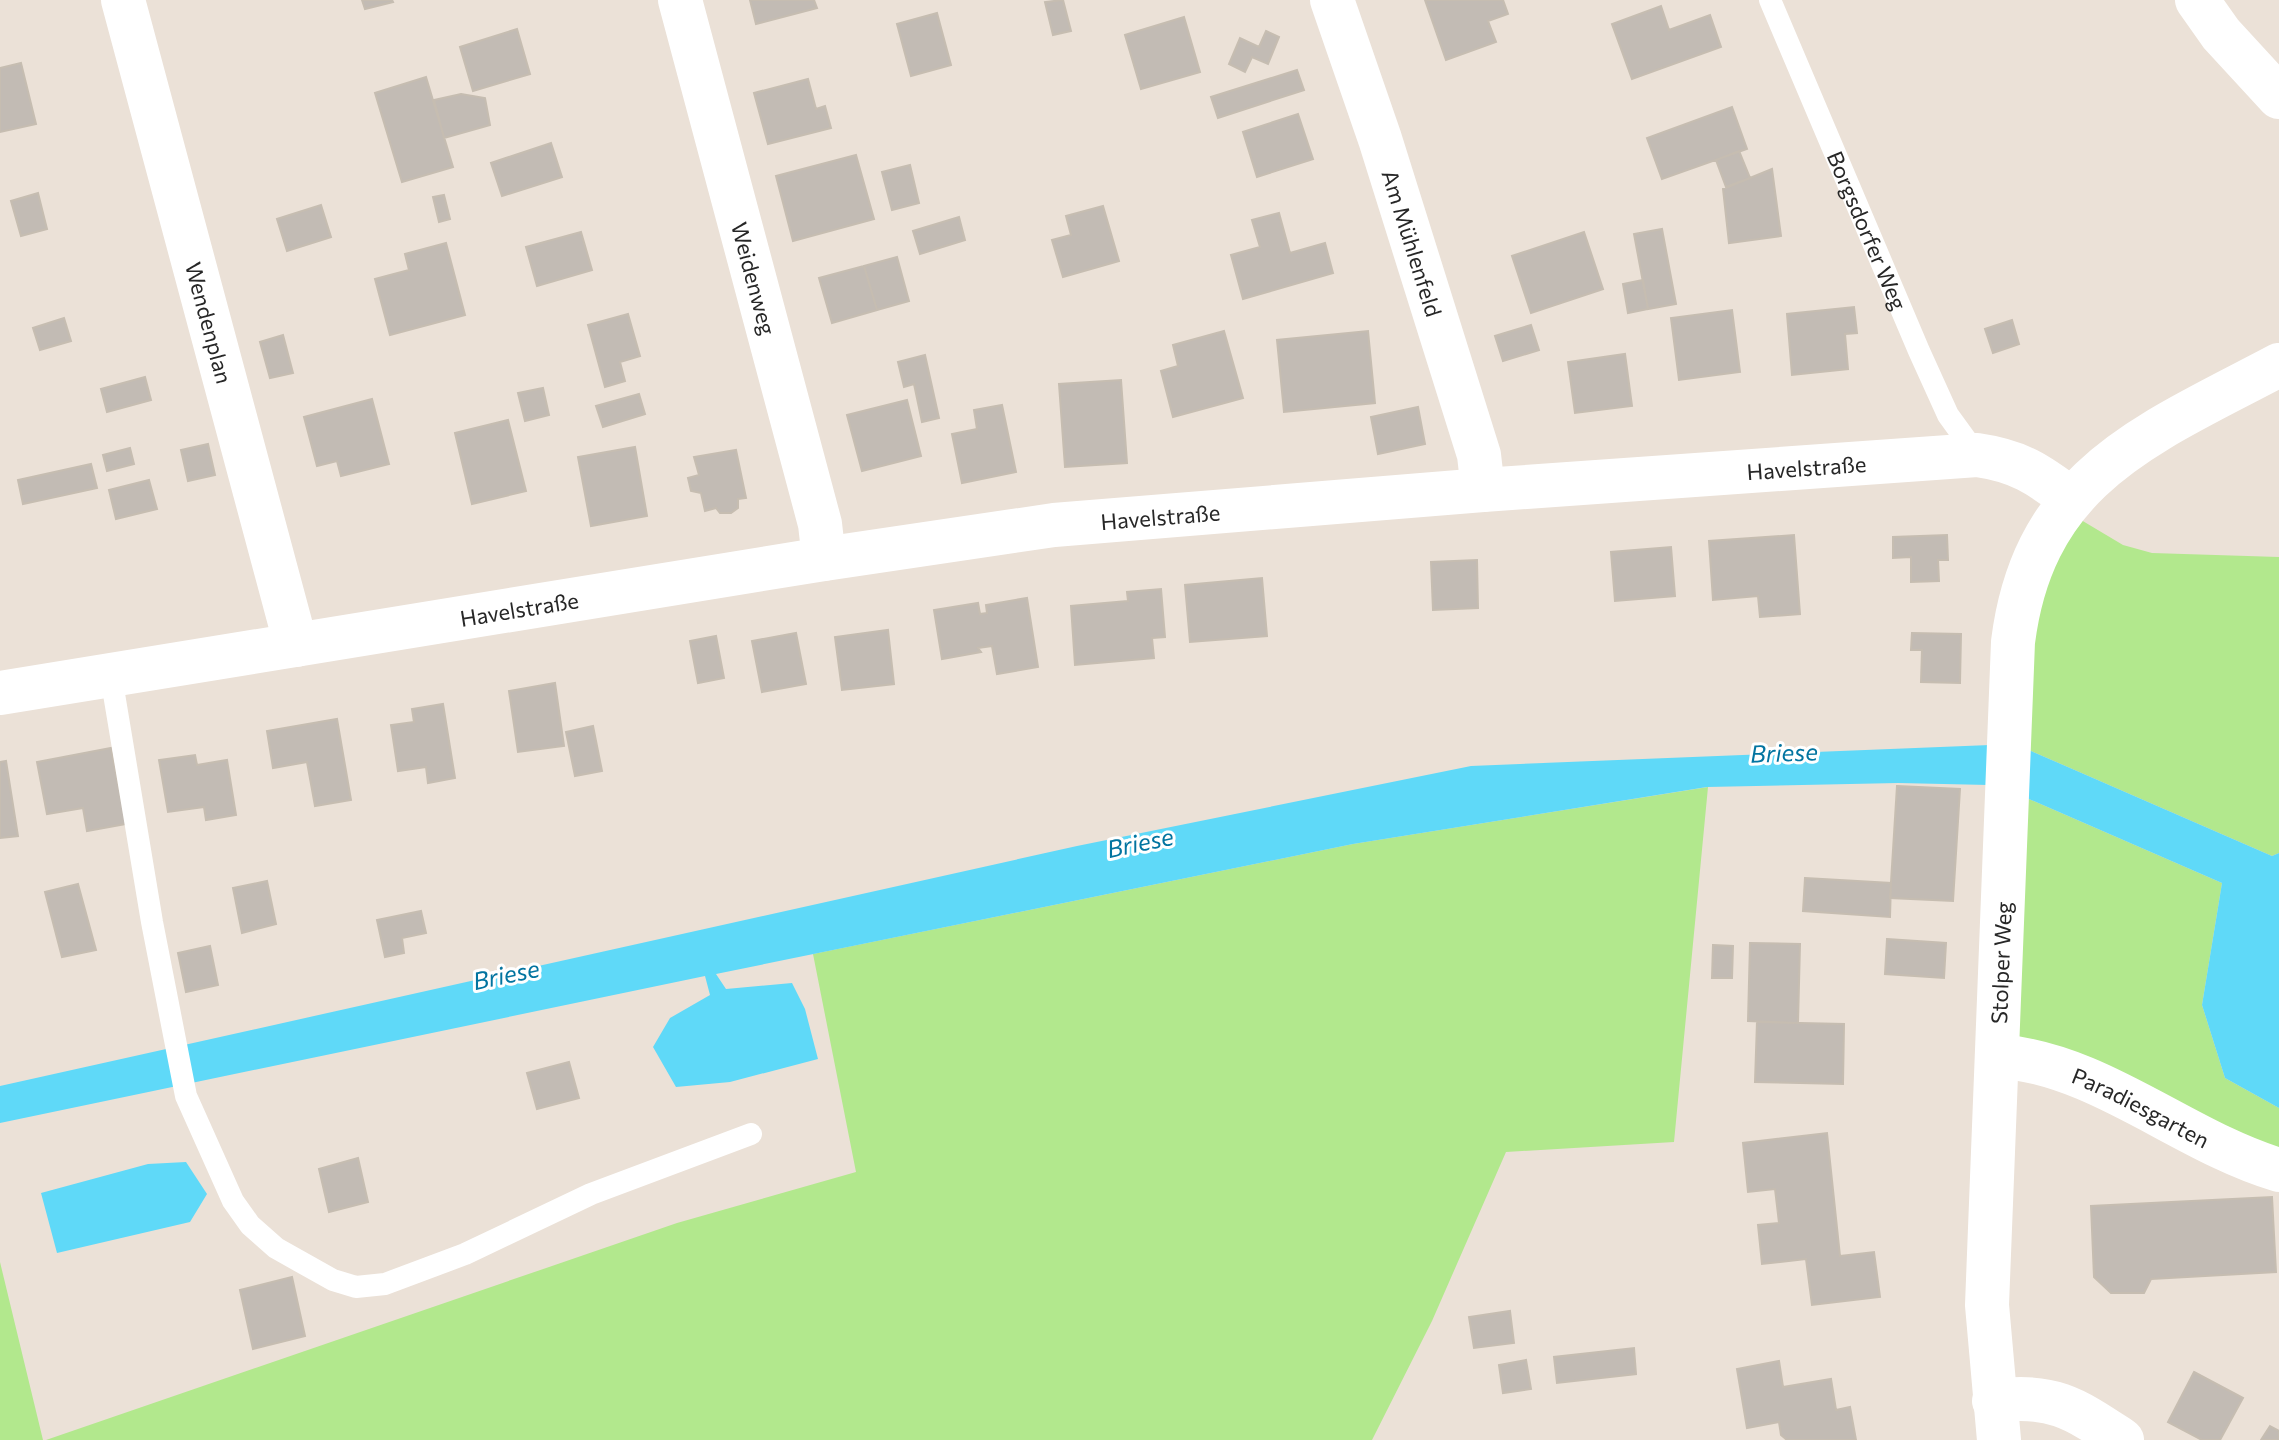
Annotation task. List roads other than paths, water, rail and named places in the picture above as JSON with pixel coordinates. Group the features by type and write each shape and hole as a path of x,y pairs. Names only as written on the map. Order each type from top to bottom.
{"street":[{"name":"Wendenplan","path":"123,0 296,645"},
{"name":"Weidenweg","path":"680,0 820,524 824,559"},
{"name":"Am Mühlenfeld","path":"1332,0 1380,139 1475,440 1483,490"},
{"path":"2197,0 2221,34 2279,97"},
{"path":"2071,499 2119,453 2279,365"},
{"name":"Havelstraße","path":"0,693 824,559 1054,525 1483,490 1977,455 2010,460 2036,473 2071,499"},
{"name":"Stolper Weg","path":"1997,1421 1987,1305 2009,743 2018,600 2038,547 2071,499"},
{"name":"Paradiesgarten","path":"1999,1056 2031,1059 2067,1070 2236,1155 2279,1170"},
{"path":"1997,1421 2025,1397 2071,1406 2122,1440"}],"lane":[{"name":"Borgsdorfer Weg","path":"1770,0 1924,364 1948,415 1977,455"},
{"path":"111,676 173,1041 186,1096 233,1201 250,1225 276,1248 333,1280 356,1287 385,1284 451,1259 591,1194 751,1134"}],"water":[{"name":"Briese","path":"2015,744 2272,856 2279,853 2279,1108 2225,1078 2202,1005 2222,883 2013,792 1989,785 1898,783 1707,787 1353,844 716,974 726,989 792,983 805,1009 818,1059 730,1082 676,1087 653,1047 670,1018 710,995 705,976 0,1123 0,1086 1077,846 1471,766"},
{"path":"186,1162 207,1194 190,1222 57,1253 41,1193 148,1164"}]}
